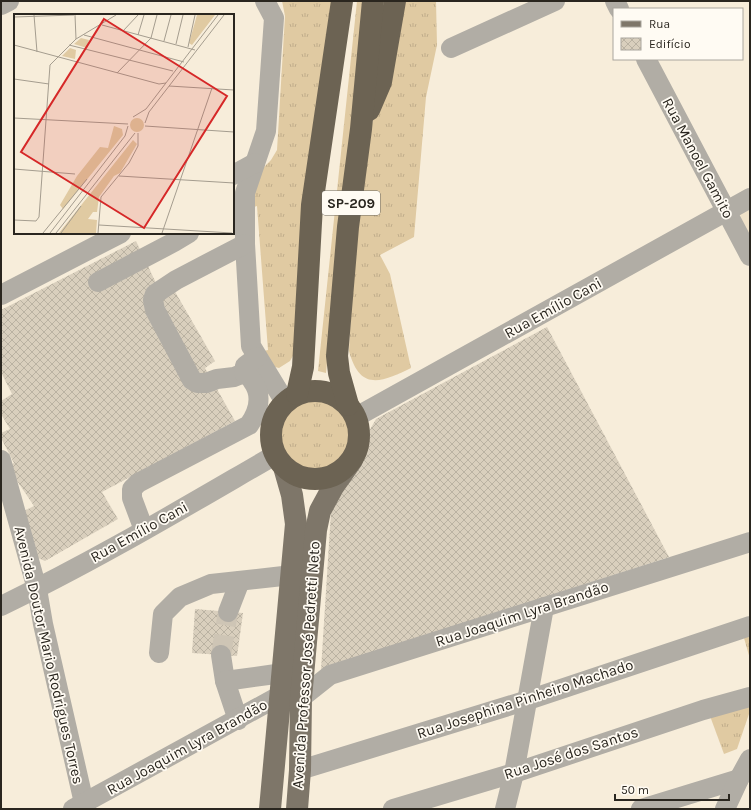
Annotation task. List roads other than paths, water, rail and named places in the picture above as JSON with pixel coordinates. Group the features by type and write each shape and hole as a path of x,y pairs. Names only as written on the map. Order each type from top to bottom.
{"highway":[{"path":"330,1 333,64"},
{"name":"SP-209","path":"291,398 303,367 312,205 342,1"},
{"name":"SP-209","path":"352,411 339,373 337,356 348,227 361,129 373,1"},
{"path":"361,129 381,82 395,1"},
{"path":"310,390 324,391 338,396 352,411 360,430 358,446 352,460 341,471 335,475 323,479 312,479 297,476 280,461 271,440 271,426 276,413 291,398 310,390"}],"main road":[{"name":"Avenida Professor José Pedretti Neto","path":"270,809 291,697 320,511 333,487 352,460"},
{"name":"Avenida Professor José Pedretti Neto","path":"280,461 292,495 296,524 283,673 291,697 300,770 297,809"}],"street":[{"path":"1,5 9,1"},
{"path":"265,1 274,18 266,131 245,193 242,228 251,346 257,357 291,398"},
{"path":"451,48 555,1"},
{"name":"Rua Manoel Gamito","path":"647,60 750,256"},
{"path":"234,174 255,163"},
{"name":"Rua Emílio Cani","path":"352,411 750,198"},
{"path":"1,295 119,234"},
{"path":"98,282 187,234"},
{"path":"232,234 187,262 180,271 176,280 155,294 153,300 155,310 192,380 197,383 206,383 217,379 234,377 244,373"},
{"path":"244,373 245,366 257,357"},
{"path":"144,530 132,498 132,489 138,483 249,425 256,415 259,396 253,381 244,373"},
{"name":"Avenida Doutor Mario Rodrigues Torres","path":"1,460 37,589 78,806"},
{"name":"Rua Emílio Cani","path":"1,606 37,589 144,530 280,461"},
{"name":"Rua Joaquim Lyra Brandão","path":"78,806 238,720 291,697 330,675 750,542"},
{"path":"159,653 163,614 180,597 211,584 240,582 292,574"},
{"path":"228,612 240,582"},
{"path":"505,809 528,700 544,607"},
{"name":"Rua Josephina Pinheiro Machado","path":"300,770 528,700 750,626"},
{"path":"221,655 225,681 238,720"},
{"path":"225,681 283,673"},
{"name":"Rua José dos Santos","path":"393,809 514,772 703,710 750,697"},
{"path":"725,809 750,759"},
{"path":"641,809 739,779"}],"tunnel":[{"path":"221,655 228,612"}]}
